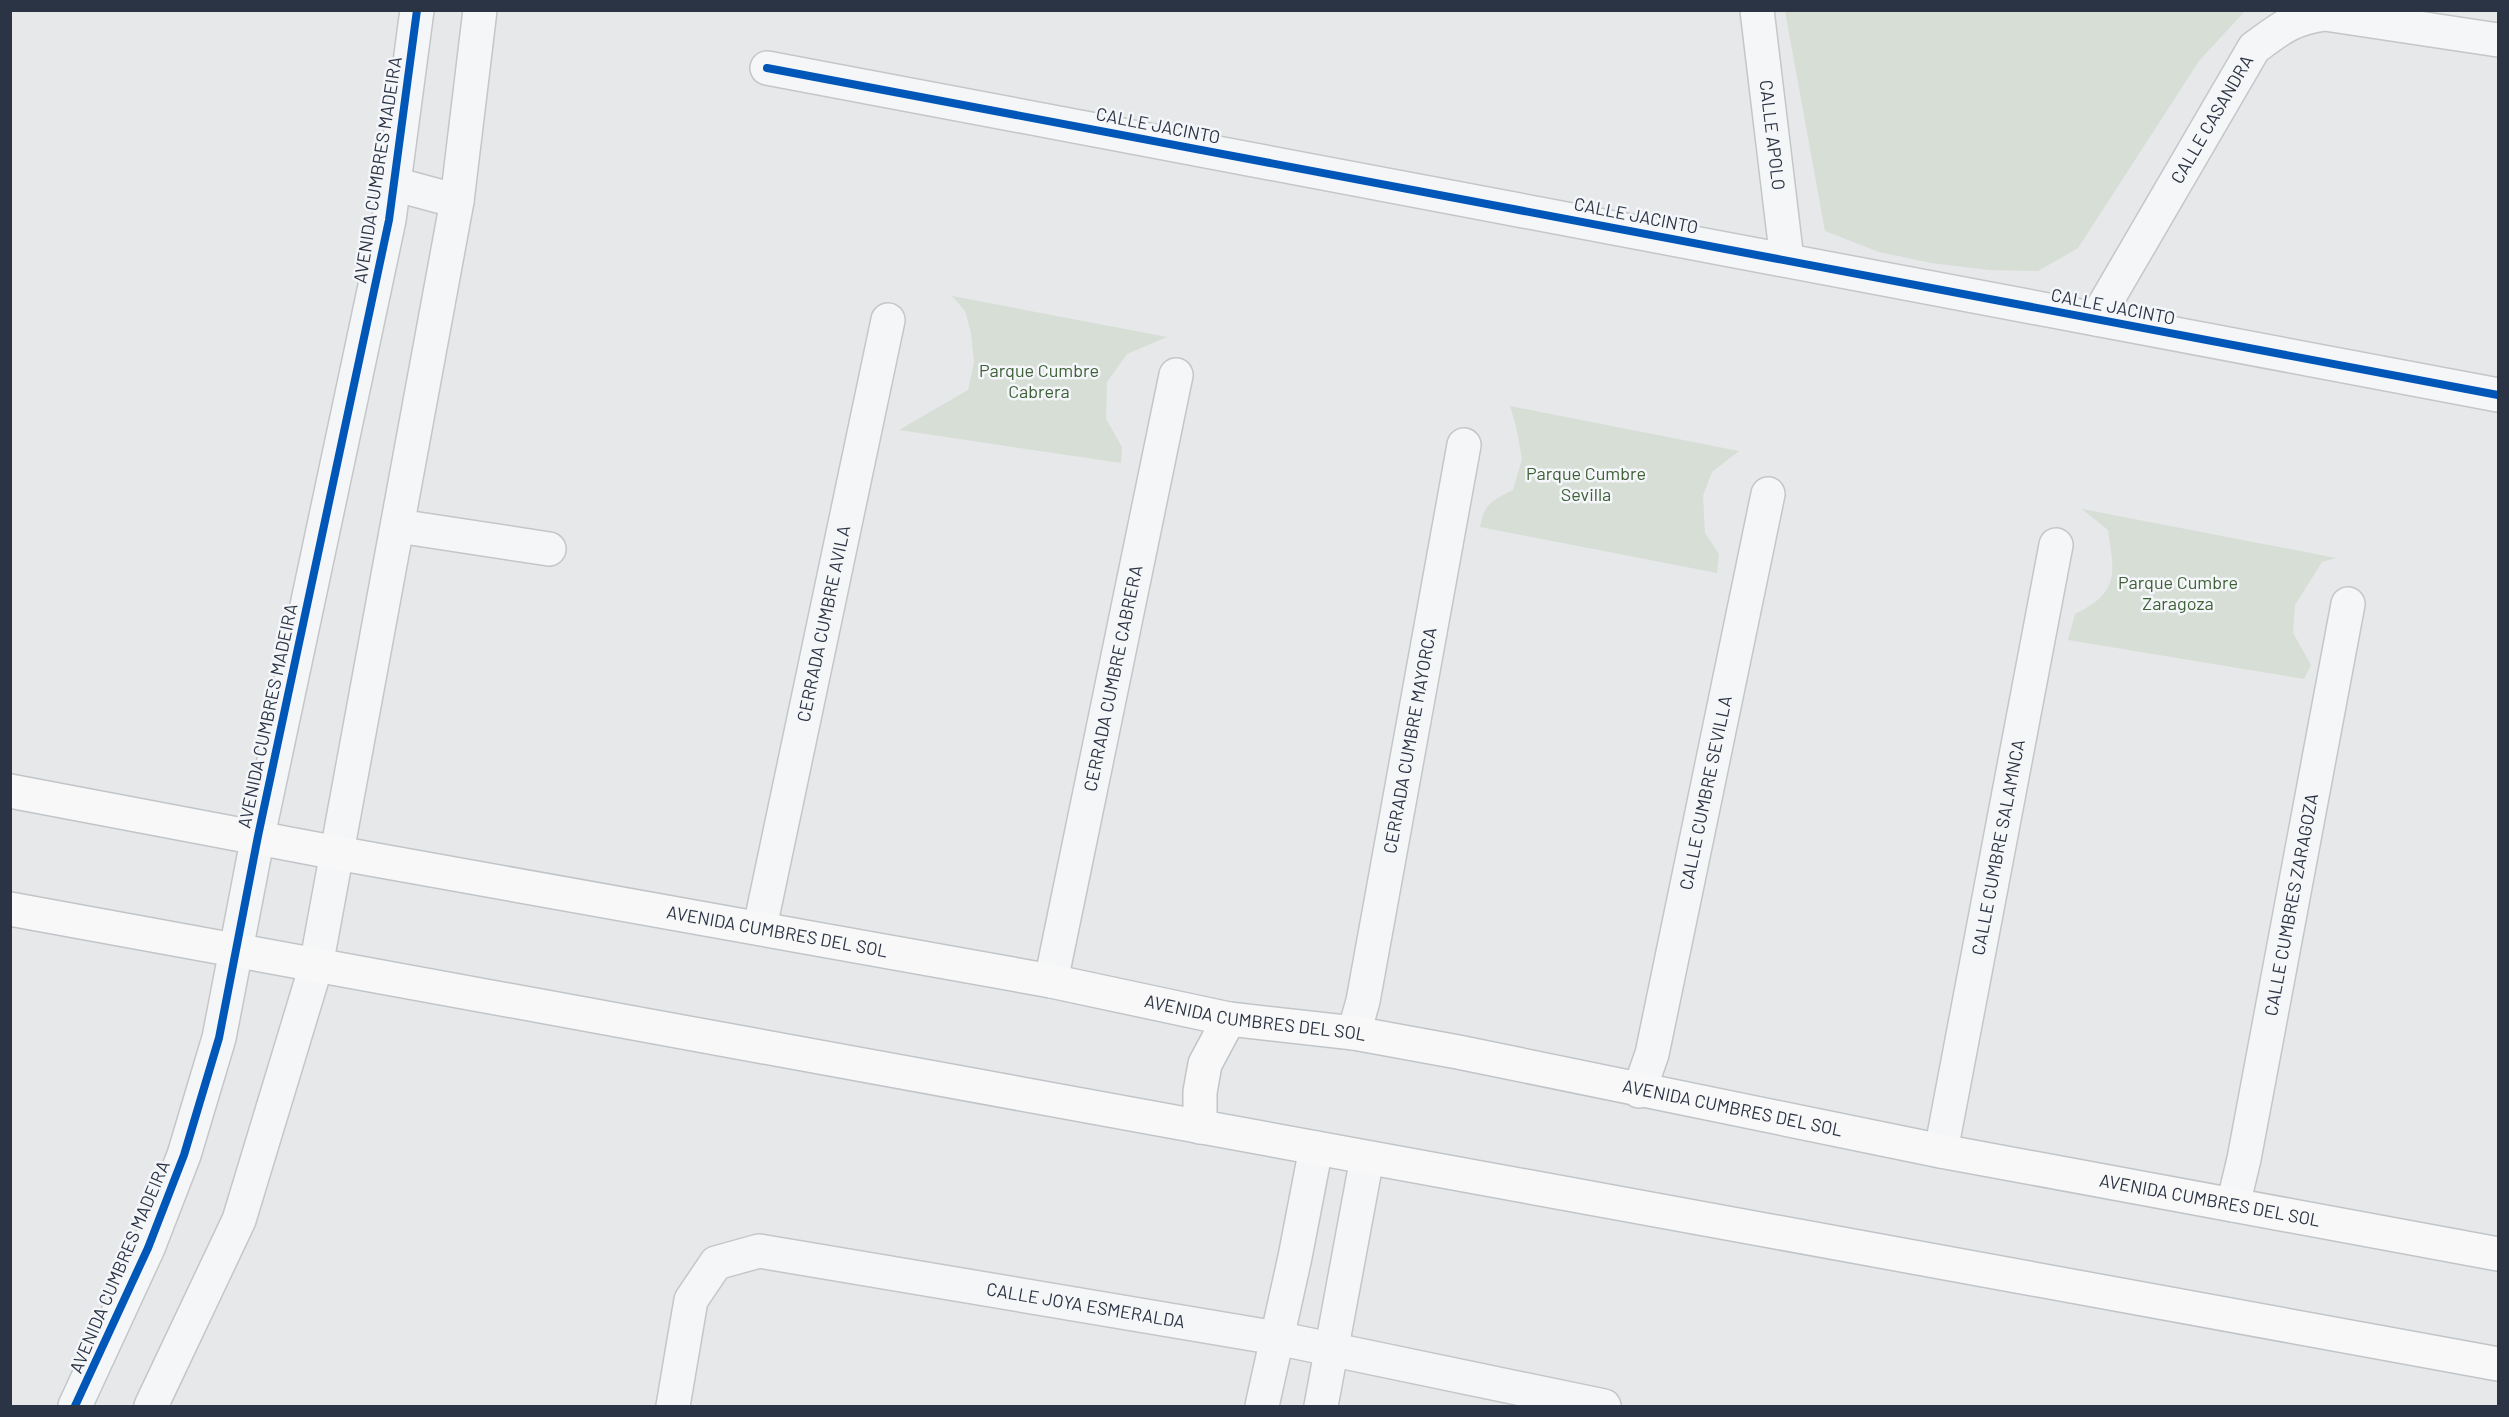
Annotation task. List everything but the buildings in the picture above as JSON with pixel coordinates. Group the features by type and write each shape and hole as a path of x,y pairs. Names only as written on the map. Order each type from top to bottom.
{"main road":[{"name":"AVENIDA CUMBRES DEL SOL","path":"10,791 1051,981 1229,1019 1354,1033 1458,1052 1639,1091 1941,1151 2499,1254"},
{"path":"10,909 2499,1364"},
{"path":"1200,1127 1200,1092 1205,1064 1229,1019"}],"street":[{"name":"AVENIDA CUMBRES MADEIRA","path":"75,1407 144,1258 184,1155 219,1038 258,836 387,232 417,10"},
{"path":"152,1407 239,1220 316,966 457,201 480,10"},
{"name":"CALLE APOLO","path":"1758,10 1788,260"},
{"name":"CALLE CASANDRA","path":"2096,319 2254,48 2279,30 2301,18 2325,14 2499,40"},
{"name":"CALLE JACINTO","path":"767,68 2499,395"},
{"path":"394,184 457,201"},
{"name":"CERRADA CUMBRE AVILA","path":"760,927 888,320"},
{"name":"CERRADA CUMBRE CABRERA","path":"1051,981 1176,375"},
{"name":"CERRADA CUMBRE MAYORCA","path":"1354,1033 1363,1001 1464,445"},
{"name":"CALLE CUMBRE SEVILLA","path":"1639,1091 1652,1054 1768,494"},
{"path":"398,526 549,549"},
{"name":"CALLE CUMBRE SALAMNCA","path":"1941,1151 2056,545"},
{"name":"CALLE CUMBRES ZARAGOZA","path":"2233,1205 2244,1159 2348,604"},
{"path":"1262,1407 1316,1148"},
{"path":"1321,1407 1367,1158"},
{"name":"CALLE JOYA ESMERALDA","path":"673,1407 691,1300 716,1263 759,1251 1277,1338 1604,1407"}],"green space":[{"path":"1785,10 2245,11 2199,61 2078,248 2038,271 1989,270 1931,263 1879,252 1825,231"},
{"name":"Parque Cumbre Cabrera","path":"952,296 1167,337 1127,354 1107,382 1106,419 1122,447 1121,463 899,430 968,390 974,363 971,333 965,311"},
{"name":"Parque Cumbre Sevilla","path":"1510,406 1739,451 1712,472 1703,496 1705,533 1719,554 1717,573 1480,527 1484,512 1490,503 1513,490 1522,459"},
{"name":"Parque Cumbre Zaragoza","path":"2082,509 2336,558 2322,562 2295,605 2293,633 2311,665 2304,679 2068,640 2075,614 2100,598 2111,581 2112,559 2108,530"}],"cycle path":[{"path":"75,1406 148,1248 184,1155 219,1038 258,836 389,220 417,10"},
{"path":"767,68 2498,395"}]}
